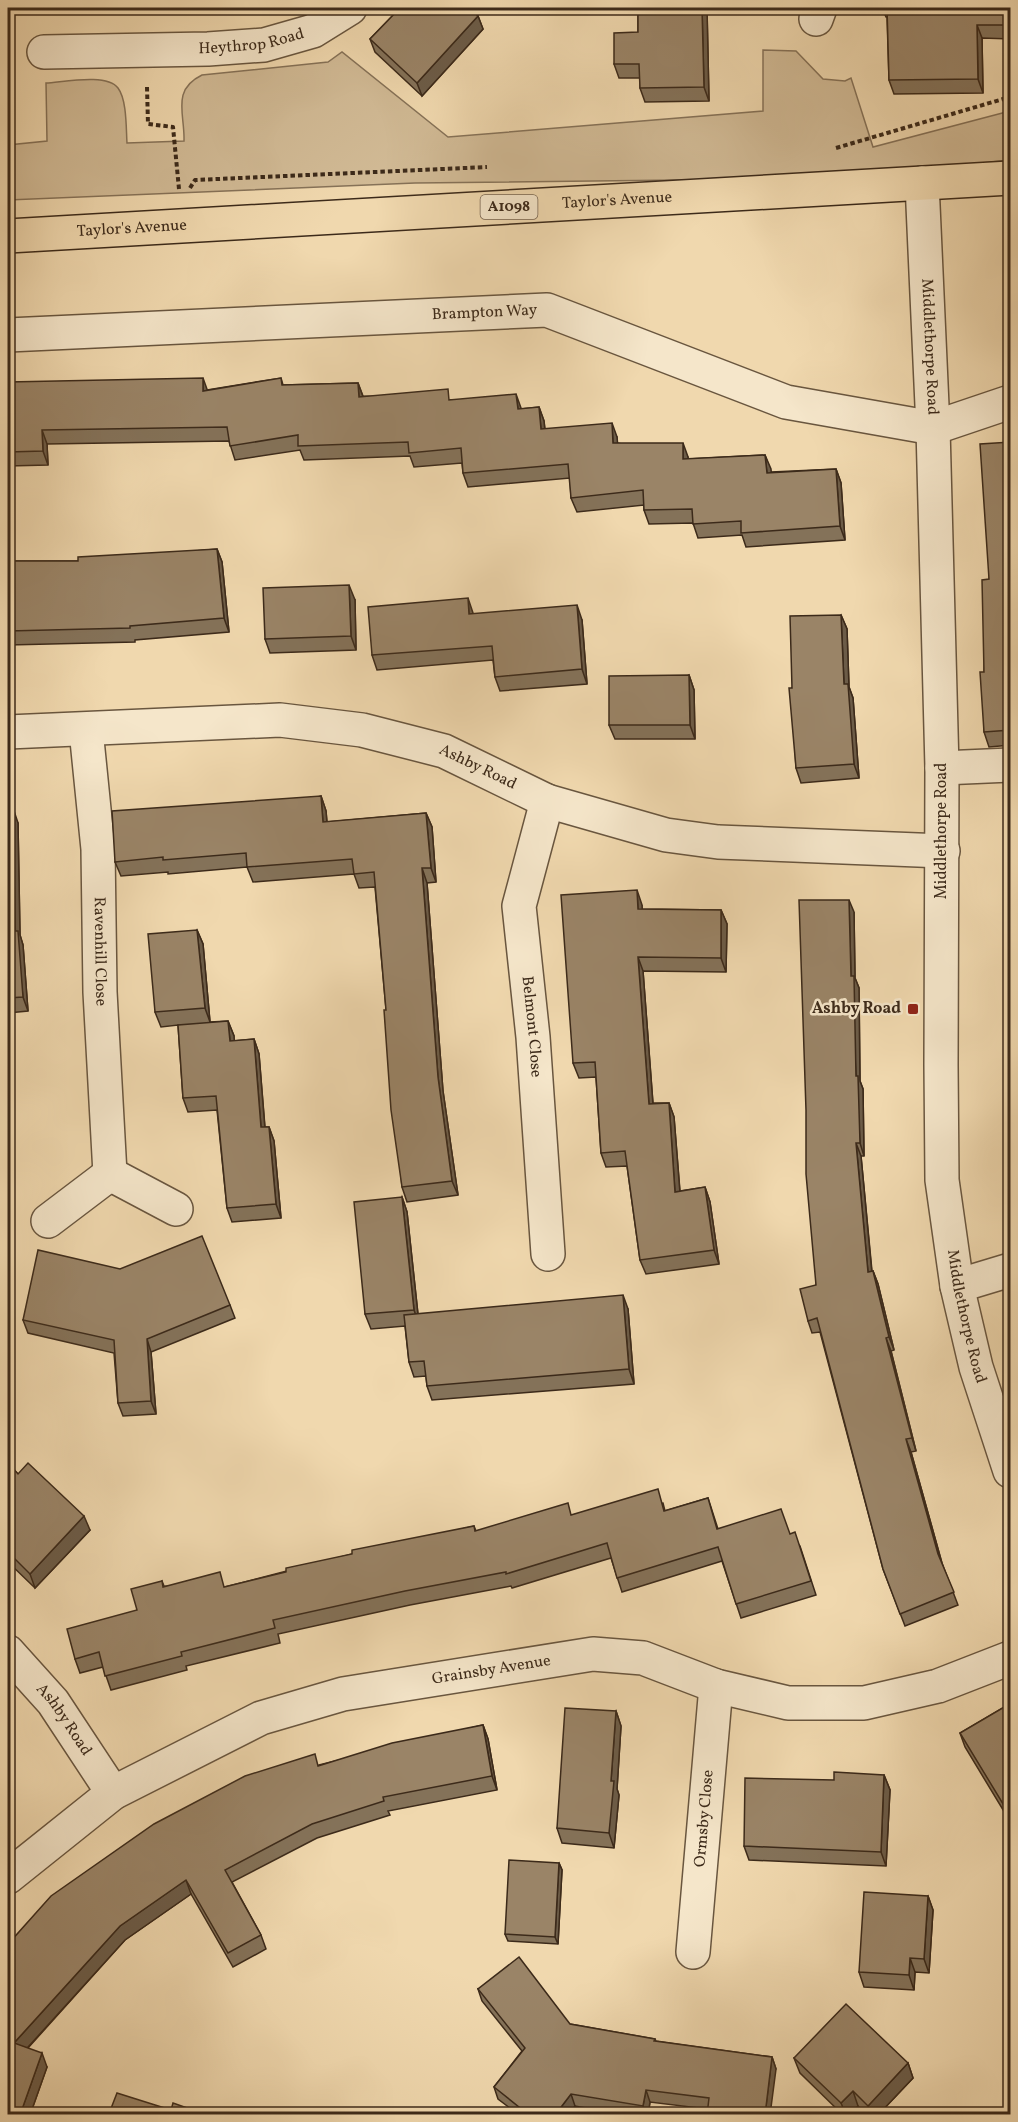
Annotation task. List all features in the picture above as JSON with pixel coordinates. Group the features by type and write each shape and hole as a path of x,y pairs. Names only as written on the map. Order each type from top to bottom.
{"main road":[{"name":"Taylor's Avenue","path":"8,236 1011,178"}],"street":[{"name":"Heythrop Road","path":"44,52 208,49 264,45 313,31 350,8"},
{"name":"Middlethorpe Road","path":"922,183 933,428 942,768 942,1180 957,1286 976,1367 1011,1471"},
{"name":"Brampton Way","path":"8,335 546,310 786,402 933,428 1011,402"},
{"name":"Ashby Road","path":"8,732 280,720 362,730 444,751 547,801 666,834 718,842 943,851"},
{"name":"Ravenhill Close","path":"86,730 98,849 100,992 110,1174"},
{"path":"942,768 1011,765"},
{"name":"Belmont Close","path":"547,801 519,906 533,1036 548,1254"},
{"path":"48,1221 110,1174 176,1209"},
{"path":"957,1286 1011,1270"},
{"name":"Ashby Road","path":"8,1652 53,1702 113,1793"},
{"name":"Grainsby Avenue","path":"8,1877 113,1793 261,1718 343,1694 593,1654 643,1659 716,1686 788,1703 864,1703 938,1686 1011,1658"},
{"name":"Ormsby Close","path":"693,1952 716,1686"}],"path":[{"path":"147,50 148,124 173,127 179,191"},
{"path":"830,149 1011,98"},
{"path":"185,194 195,180 490,167"}],"shaded area":[{"path":"763,50 796,51 823,79 845,81 851,78 873,147 1010,111 1010,160 839,178 415,183 8,200 8,145 47,141 46,83 95,80 112,83 118,88 123,100 127,143 184,141 183,95 192,81 202,75 328,62 342,52 448,137 763,111"}],"building":[{"path":"400,8 469,8 478,16 417,83 370,39"},
{"path":"638,8 702,8 704,87 640,88 639,64 614,64 614,33 638,32"},
{"path":"887,8 1011,8 1011,25 977,25 978,79 889,80"},
{"path":"203,378 203,391 281,378 282,385 358,383 359,397 448,389 449,400 516,394 518,409 539,407 541,429 612,423 613,443 683,443 683,459 765,455 767,473 836,469 840,526 741,533 741,521 693,524 692,509 644,510 643,490 571,498 568,464 463,473 461,448 409,453 408,442 298,446 298,435 230,446 227,427 42,430 43,451 8,452 8,382"},
{"path":"1011,442 1011,730 984,732 980,672 984,672 982,580 989,579 980,444"},
{"path":"217,549 224,618 130,626 130,628 8,631 8,561 78,561 78,557"},
{"path":"349,585 351,636 265,639 263,588"},
{"path":"468,598 469,614 577,605 582,669 495,677 492,646 372,655 368,607"},
{"path":"841,615 844,684 848,684 854,764 796,768 789,688 792,688 790,616"},
{"path":"689,675 690,725 609,725 609,676"},
{"path":"321,796 323,822 426,813 431,868 422,868 438,1077 452,1181 402,1187 391,1110 384,1010 386,1010 374,872 354,874 352,859 247,867 246,853 115,862 112,811"},
{"path":"13,808 15,931 18,931 23,997 8,998 8,809"},
{"path":"637,890 638,909 721,910 721,958 638,957 649,1104 669,1103 675,1192 705,1187 714,1250 640,1260 625,1151 601,1153 595,1062 573,1063 561,895"},
{"path":"799,900 849,900 860,1143 856,1143 868,1272 873,1271 889,1337 886,1338 912,1438 906,1439 938,1554 954,1592 900,1614 883,1569 817,1318 808,1321 800,1289 816,1285 806,1174"},
{"path":"197,930 205,1008 155,1012 148,934"},
{"path":"228,1021 230,1041 254,1039 261,1127 269,1127 276,1204 227,1208 216,1096 183,1098 178,1025"},
{"path":"402,1197 414,1310 365,1314 354,1202"},
{"path":"202,1236 230,1305 147,1339 151,1401 118,1403 114,1340 23,1320 38,1250 120,1269"},
{"path":"623,1295 629,1369 427,1386 424,1361 409,1362 404,1315"},
{"path":"8,1463 18,1474 28,1463 84,1516 30,1574 8,1552"},
{"path":"658,1489 664,1511 708,1498 717,1529 781,1509 790,1534 795,1532 811,1581 736,1604 718,1547 617,1578 607,1543 506,1574 506,1572 405,1591 273,1620 275,1628 181,1652 182,1656 105,1676 99,1652 75,1659 67,1629 137,1610 131,1589 162,1581 163,1587 220,1572 224,1587 286,1572 286,1568 352,1554 352,1550 474,1526 475,1531 568,1503 571,1515"},
{"path":"1011,1703 1011,1817 960,1733"},
{"path":"565,1708 616,1711 611,1781 614,1781 609,1833 557,1828"},
{"path":"483,1725 492,1776 383,1797 384,1801 312,1824 225,1870 261,1935 228,1953 186,1880 120,1926 14,2043 42,2053 20,2115 8,2115 8,1948 10,1942 51,1896 154,1824 245,1776 315,1754 318,1766 392,1743"},
{"path":"834,1772 884,1775 881,1852 744,1846 745,1778 834,1780"},
{"path":"509,1860 559,1863 555,1937 505,1934"},
{"path":"864,1892 928,1896 924,1959 910,1958 909,1975 859,1972"},
{"path":"519,1957 570,2024 655,2039 654,2041 772,2057 765,2115 707,2115 709,2098 646,2090 643,2106 571,2094 555,2115 529,2115 494,2087 525,2048 478,1989"},
{"path":"846,2004 908,2063 868,2106 853,2091 841,2103 794,2058"},
{"path":"117,2093 171,2110 173,2103 207,2115 105,2115 106,2110 110,2111"}],"place":[{"name":"Ashby Road","path":"913,1009"}]}
